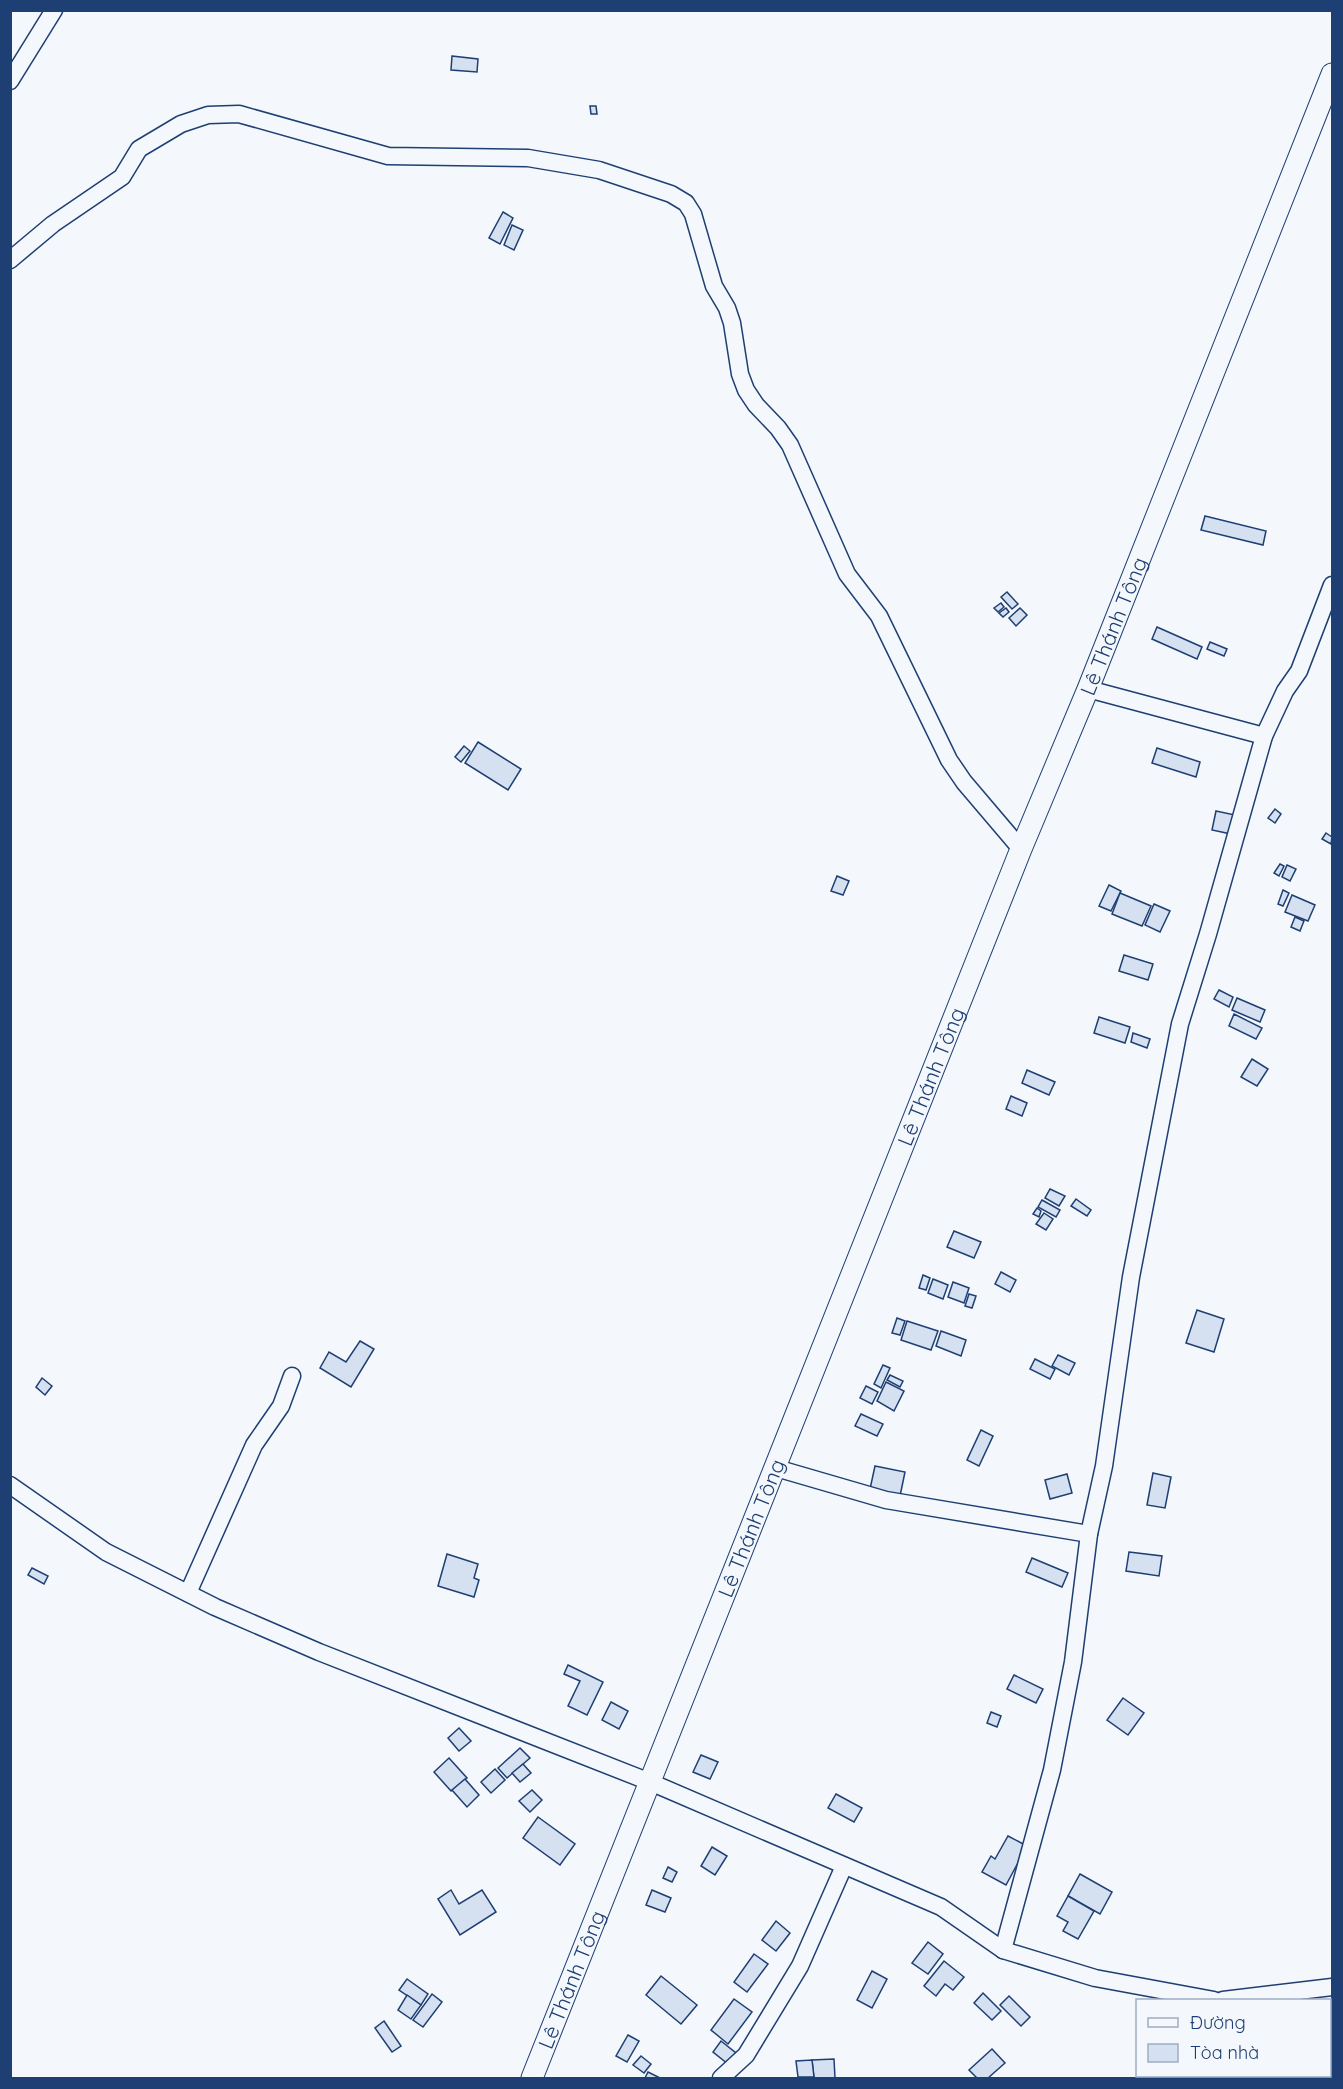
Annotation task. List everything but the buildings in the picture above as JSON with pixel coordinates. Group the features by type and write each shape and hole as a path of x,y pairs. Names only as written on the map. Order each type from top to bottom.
{"street":[{"path":"10,81 54,10"},
{"name":"Lê Thánh Tông","path":"532,2079 1332,74"},
{"path":"10,260 53,224 122,177 139,149 181,123 208,115 239,114 388,156 528,158 599,170 671,194 686,203 693,214 714,286 727,308 732,323 740,374 746,390 790,445 847,574 879,616 950,760 964,782 1021,849"},
{"path":"1004,1950 1052,1770 1073,1662 1089,1534 1104,1466 1131,1277 1180,1024 1264,736 1285,691 1299,671 1332,585"},
{"path":"1088,689 1264,736"},
{"path":"188,1593 254,1445 281,1407 292,1376"},
{"path":"776,1468 886,1500 1089,1534"},
{"path":"10,1485 106,1552 215,1607 319,1652 650,1782 941,1907 1004,1950 1095,1978 1204,1999"},
{"path":"721,2079 746,2055 800,1966 844,1866"},
{"path":"1239,1999 1332,1987"}]}
